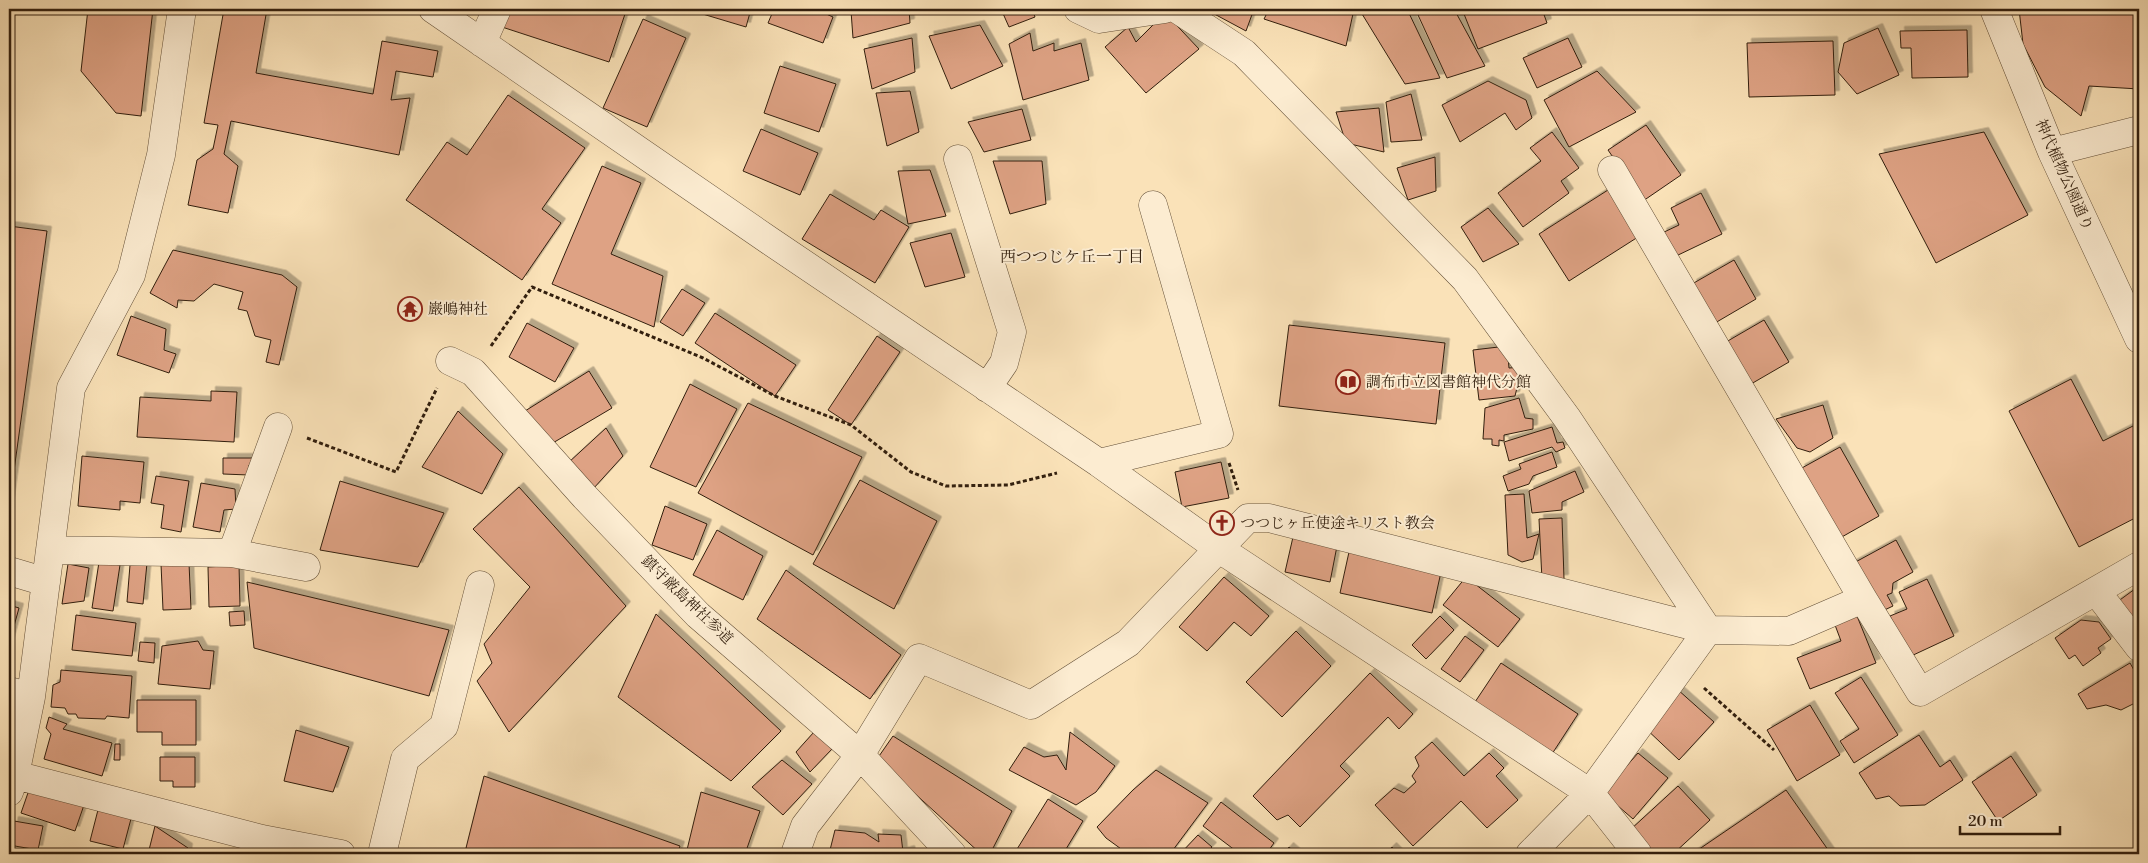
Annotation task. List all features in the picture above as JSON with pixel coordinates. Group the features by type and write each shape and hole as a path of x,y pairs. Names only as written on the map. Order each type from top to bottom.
{"street":[{"path":"182,9 161,155 131,275 71,388 46,582 20,694 12,783 262,839 341,854"},
{"path":"433,9 1099,463 1218,548 1590,794 1638,854"},
{"path":"482,43 497,9"},
{"path":"1078,9 1099,20 1165,9"},
{"path":"1177,9 1244,53 1465,279 1567,418 1708,630"},
{"name":"神代植物公園通り","path":"1994,9 2052,152 2139,339"},
{"path":"2052,152 2139,130"},
{"path":"958,159 1012,332 1004,363 987,388"},
{"path":"1612,170 1863,599 1920,692 2139,566"},
{"path":"1099,463 1219,434 1153,205"},
{"name":"鎮守厳島神社参道","path":"461,367 698,615 860,755 952,854"},
{"path":"232,553 278,427"},
{"path":"795,854 805,826 860,755 920,658 1031,705 1128,642 1248,518 1268,518 1708,630 1789,631 1863,599"},
{"path":"50,550 232,553 306,566"},
{"path":"9,571 46,582"},
{"path":"382,854 405,759 444,726 480,585"},
{"path":"2096,591 2139,647"},
{"path":"1530,854 1590,794 1708,630"}],"path":[{"path":"278,427 396,472 461,367 532,288 703,358 776,396 851,425 911,472 946,486 1008,485 1099,463"},
{"path":"1219,434 1248,518"},
{"path":"1682,668 1774,750"}],"building":[{"path":"88,9 153,9 141,116 116,113 81,71"},
{"path":"224,9 267,9 256,73 373,94 382,41 438,51 433,77 396,71 391,100 410,98 399,155 231,121 224,154 238,166 228,213 188,205 197,160 213,149 218,125 204,123"},
{"path":"509,9 607,9 625,14 609,62 502,27"},
{"path":"686,9 751,9 746,27"},
{"path":"774,9 826,9 824,13 833,17 823,43 768,23"},
{"path":"858,9 909,9 910,23 853,38 851,11"},
{"path":"1001,9 1032,9 1035,17 1009,27"},
{"path":"1205,9 1254,9 1246,31"},
{"path":"1269,9 1354,9 1346,46 1264,19"},
{"path":"1359,9 1407,9 1440,78 1405,84"},
{"path":"1427,9 1454,9 1485,66 1447,78 1418,15"},
{"path":"1462,9 1542,9 1547,23 1478,49"},
{"path":"2019,9 2139,9 2139,89 2089,86 2081,116 2045,87 2023,44"},
{"path":"1165,13 1199,49 1146,93 1105,47 1128,27 1136,42"},
{"path":"643,19 686,38 647,127 603,108"},
{"path":"980,25 1003,66 951,89 929,36"},
{"path":"1878,28 1899,75 1857,94 1838,72 1844,43"},
{"path":"1967,30 1968,77 1912,78 1911,48 1901,48 1900,31"},
{"path":"1030,33 1033,51 1054,43 1054,51 1081,43 1089,80 1023,100 1009,44"},
{"path":"912,38 915,72 872,89 864,49"},
{"path":"1568,38 1582,67 1537,88 1523,58"},
{"path":"1833,41 1835,95 1749,97 1747,43"},
{"path":"780,66 836,84 819,132 764,113"},
{"path":"1597,71 1636,112 1569,147 1544,100"},
{"path":"1488,81 1526,100 1532,118 1516,130 1505,113 1460,142 1442,105"},
{"path":"910,91 919,132 887,146 876,93"},
{"path":"1411,94 1422,140 1391,142 1386,102"},
{"path":"508,95 585,148 542,209 561,223 522,280 406,200 447,142 467,155"},
{"path":"1379,108 1384,152 1346,143 1336,112"},
{"path":"1022,109 1031,140 984,152 968,122"},
{"path":"1646,125 1681,175 1643,201 1608,150"},
{"path":"761,129 818,153 800,195 743,171"},
{"path":"1552,132 1579,168 1561,181 1569,193 1523,227 1498,193 1541,161 1530,148"},
{"path":"1984,132 2028,215 1936,263 1879,154"},
{"path":"1435,157 1436,191 1408,200 1397,168"},
{"path":"993,161 1042,161 1046,204 1010,214"},
{"path":"602,166 641,183 611,254 663,276 654,327 552,284"},
{"path":"930,170 946,216 908,224 898,171"},
{"path":"1608,190 1638,237 1569,281 1539,234"},
{"path":"1701,193 1722,234 1674,257 1662,233 1679,225 1671,208"},
{"path":"830,194 874,220 881,210 909,227 875,283 802,239"},
{"path":"1488,208 1519,244 1483,262 1461,227"},
{"path":"9,226 47,231 9,507"},
{"path":"951,233 965,277 925,287 910,243"},
{"path":"173,250 282,275 297,287 279,365 266,362 271,340 255,336 247,311 238,309 243,292 214,284 194,301 178,300 177,308 150,293"},
{"path":"1734,260 1756,299 1715,323 1692,284"},
{"path":"682,289 705,303 683,336 660,322"},
{"path":"715,313 796,365 775,396 695,343"},
{"path":"131,316 166,329 164,350 176,354 169,373 117,355"},
{"path":"1764,320 1789,362 1751,384 1726,342"},
{"path":"527,323 574,348 555,382 509,357"},
{"path":"1289,325 1445,343 1436,424 1279,406"},
{"path":"877,336 900,352 851,425 828,410"},
{"path":"1507,346 1509,368 1522,367 1515,396 1479,400 1473,350"},
{"path":"589,371 612,408 546,447 525,411"},
{"path":"2071,379 2103,441 2135,425 2139,433 2139,516 2079,547 2009,411"},
{"path":"690,384 737,409 696,487 650,467"},
{"path":"211,391 237,392 234,442 137,437 140,397 211,401"},
{"path":"1519,398 1525,418 1533,419 1533,429 1504,435 1504,441 1499,440 1499,446 1492,445 1492,439 1483,439 1485,408"},
{"path":"748,403 862,457 813,555 698,493"},
{"path":"1823,405 1833,438 1810,452 1797,448 1776,419"},
{"path":"458,411 503,454 482,494 422,467"},
{"path":"1552,427 1557,443 1563,442 1565,448 1556,452 1552,447 1509,461 1504,442"},
{"path":"606,428 623,456 593,489 568,463"},
{"path":"1840,447 1879,516 1840,538 1800,469"},
{"path":"1552,452 1557,467 1533,476 1529,484 1508,491 1503,476 1521,469 1519,464"},
{"path":"82,456 144,462 140,503 120,501 120,510 78,506"},
{"path":"223,458 255,458 254,464 249,465 249,475 223,474"},
{"path":"1221,462 1229,498 1182,507 1175,472"},
{"path":"1575,471 1584,492 1562,502 1562,510 1532,513 1529,491"},
{"path":"156,476 189,481 181,532 161,528 164,505 151,503"},
{"path":"860,480 937,521 894,609 813,564"},
{"path":"340,481 444,513 418,567 320,550"},
{"path":"201,483 235,489 236,509 224,510 220,532 193,527"},
{"path":"519,487 626,606 509,732 477,681 492,663 484,644 530,587 473,529"},
{"path":"1524,494 1527,538 1539,534 1533,559 1522,562 1508,555 1505,495"},
{"path":"665,506 707,524 693,560 652,545"},
{"path":"1562,518 1564,579 1542,580 1539,519"},
{"path":"717,530 763,556 743,600 693,575"},
{"path":"1293,537 1337,546 1330,582 1285,572"},
{"path":"1896,540 1913,572 1893,583 1892,593 1887,595 1893,606 1876,614 1850,565"},
{"path":"1349,552 1441,572 1432,613 1340,593"},
{"path":"99,562 120,565 113,611 92,608"},
{"path":"147,563 143,604 127,602 130,565"},
{"path":"189,563 191,609 163,610 161,564"},
{"path":"68,564 89,568 84,601 62,604"},
{"path":"239,565 240,606 209,607 208,567"},
{"path":"786,570 901,655 870,699 757,619"},
{"path":"1224,577 1269,616 1251,636 1234,622 1207,651 1179,627"},
{"path":"1466,577 1520,619 1498,647 1443,605"},
{"path":"1927,579 1954,636 1909,657 1890,616 1907,609 1899,592"},
{"path":"247,582 449,630 429,696 254,648"},
{"path":"2139,586 2139,641 2113,605"},
{"path":"9,605 19,608 9,644"},
{"path":"244,611 245,625 230,626 229,612"},
{"path":"656,614 781,731 731,781 618,697"},
{"path":"76,615 136,623 132,656 72,650"},
{"path":"1440,616 1454,630 1426,659 1412,645"},
{"path":"1857,616 1876,663 1810,689 1797,658 1841,641 1835,625"},
{"path":"2081,620 2099,622 2111,639 2098,648 2101,653 2083,666 2075,655 2069,659 2055,638"},
{"path":"1296,631 1331,666 1282,717 1246,682"},
{"path":"1465,636 1484,650 1460,682 1441,669"},
{"path":"198,641 203,650 214,651 210,689 158,684 162,646"},
{"path":"140,642 155,643 154,663 138,661"},
{"path":"1501,663 1578,714 1552,754 1475,702"},
{"path":"2130,663 2139,679 2137,702 2121,710 2106,705 2087,709 2078,694"},
{"path":"61,670 132,676 129,718 107,716 105,719 78,718 76,714 68,714 65,708 51,707 53,685 60,682"},
{"path":"1370,673 1413,714 1399,729 1388,717 1340,766 1350,776 1300,827 1288,815 1277,820 1253,796"},
{"path":"1861,677 1898,735 1854,763 1840,741 1859,729 1835,693"},
{"path":"1677,689 1714,722 1679,760 1643,726"},
{"path":"137,700 196,700 196,745 162,745 162,732 137,732"},
{"path":"1810,705 1840,755 1797,781 1767,730"},
{"path":"49,717 67,724 63,729 112,743 102,776 44,759 51,734 46,728"},
{"path":"296,730 349,747 333,792 284,781"},
{"path":"814,732 832,749 810,772 796,752"},
{"path":"1070,732 1115,766 1096,792 1076,805 1009,770 1024,747 1044,757 1057,755 1066,770"},
{"path":"1919,735 1940,767 1950,760 1963,780 1925,805 1900,806 1889,796 1876,799 1859,773"},
{"path":"893,736 1012,811 990,854 981,854 877,759"},
{"path":"1432,742 1464,776 1489,753 1504,768 1496,776 1518,800 1487,828 1461,801 1413,846 1375,805 1394,788 1404,793 1416,782 1412,776 1419,766 1415,757"},
{"path":"115,744 120,744 120,760 114,760"},
{"path":"1638,753 1668,778 1633,819 1603,793"},
{"path":"2011,756 2037,795 1998,821 1972,782"},
{"path":"160,757 195,757 195,787 173,787 173,781 160,781"},
{"path":"782,760 812,784 783,815 752,787"},
{"path":"1156,770 1208,803 1170,854 1128,854 1106,838 1097,827 1133,790"},
{"path":"484,776 680,846 677,854 483,854 466,848"},
{"path":"1678,786 1710,820 1673,854 1653,854 1630,830"},
{"path":"30,787 84,805 75,831 21,813"},
{"path":"1786,790 1831,854 1692,854"},
{"path":"701,792 760,811 745,854 686,854"},
{"path":"1048,799 1083,821 1063,854 1014,854"},
{"path":"1221,802 1274,843 1266,854 1240,854 1203,826"},
{"path":"99,806 132,815 123,849 90,841"},
{"path":"14,821 43,826 38,850 9,845"},
{"path":"155,826 188,848 187,854 148,854"},
{"path":"835,830 865,833 879,842 878,834 901,835 903,852 910,850 911,854 829,854"},
{"path":"1198,835 1212,847 1205,854 1180,854"},
{"path":"1289,847 1297,854 1283,854"},
{"path":"1392,847 1399,854 1385,854"}],"place":[{"name":"巌嶋神社","path":"410,309"},
{"name":"調布市立図書館神代分館","path":"1348,382"},
{"name":"つつじヶ丘使途キリスト教会","path":"1222,523"}],"district":[{"name":"西つつじケ丘一丁目","path":"1072,257"}]}
